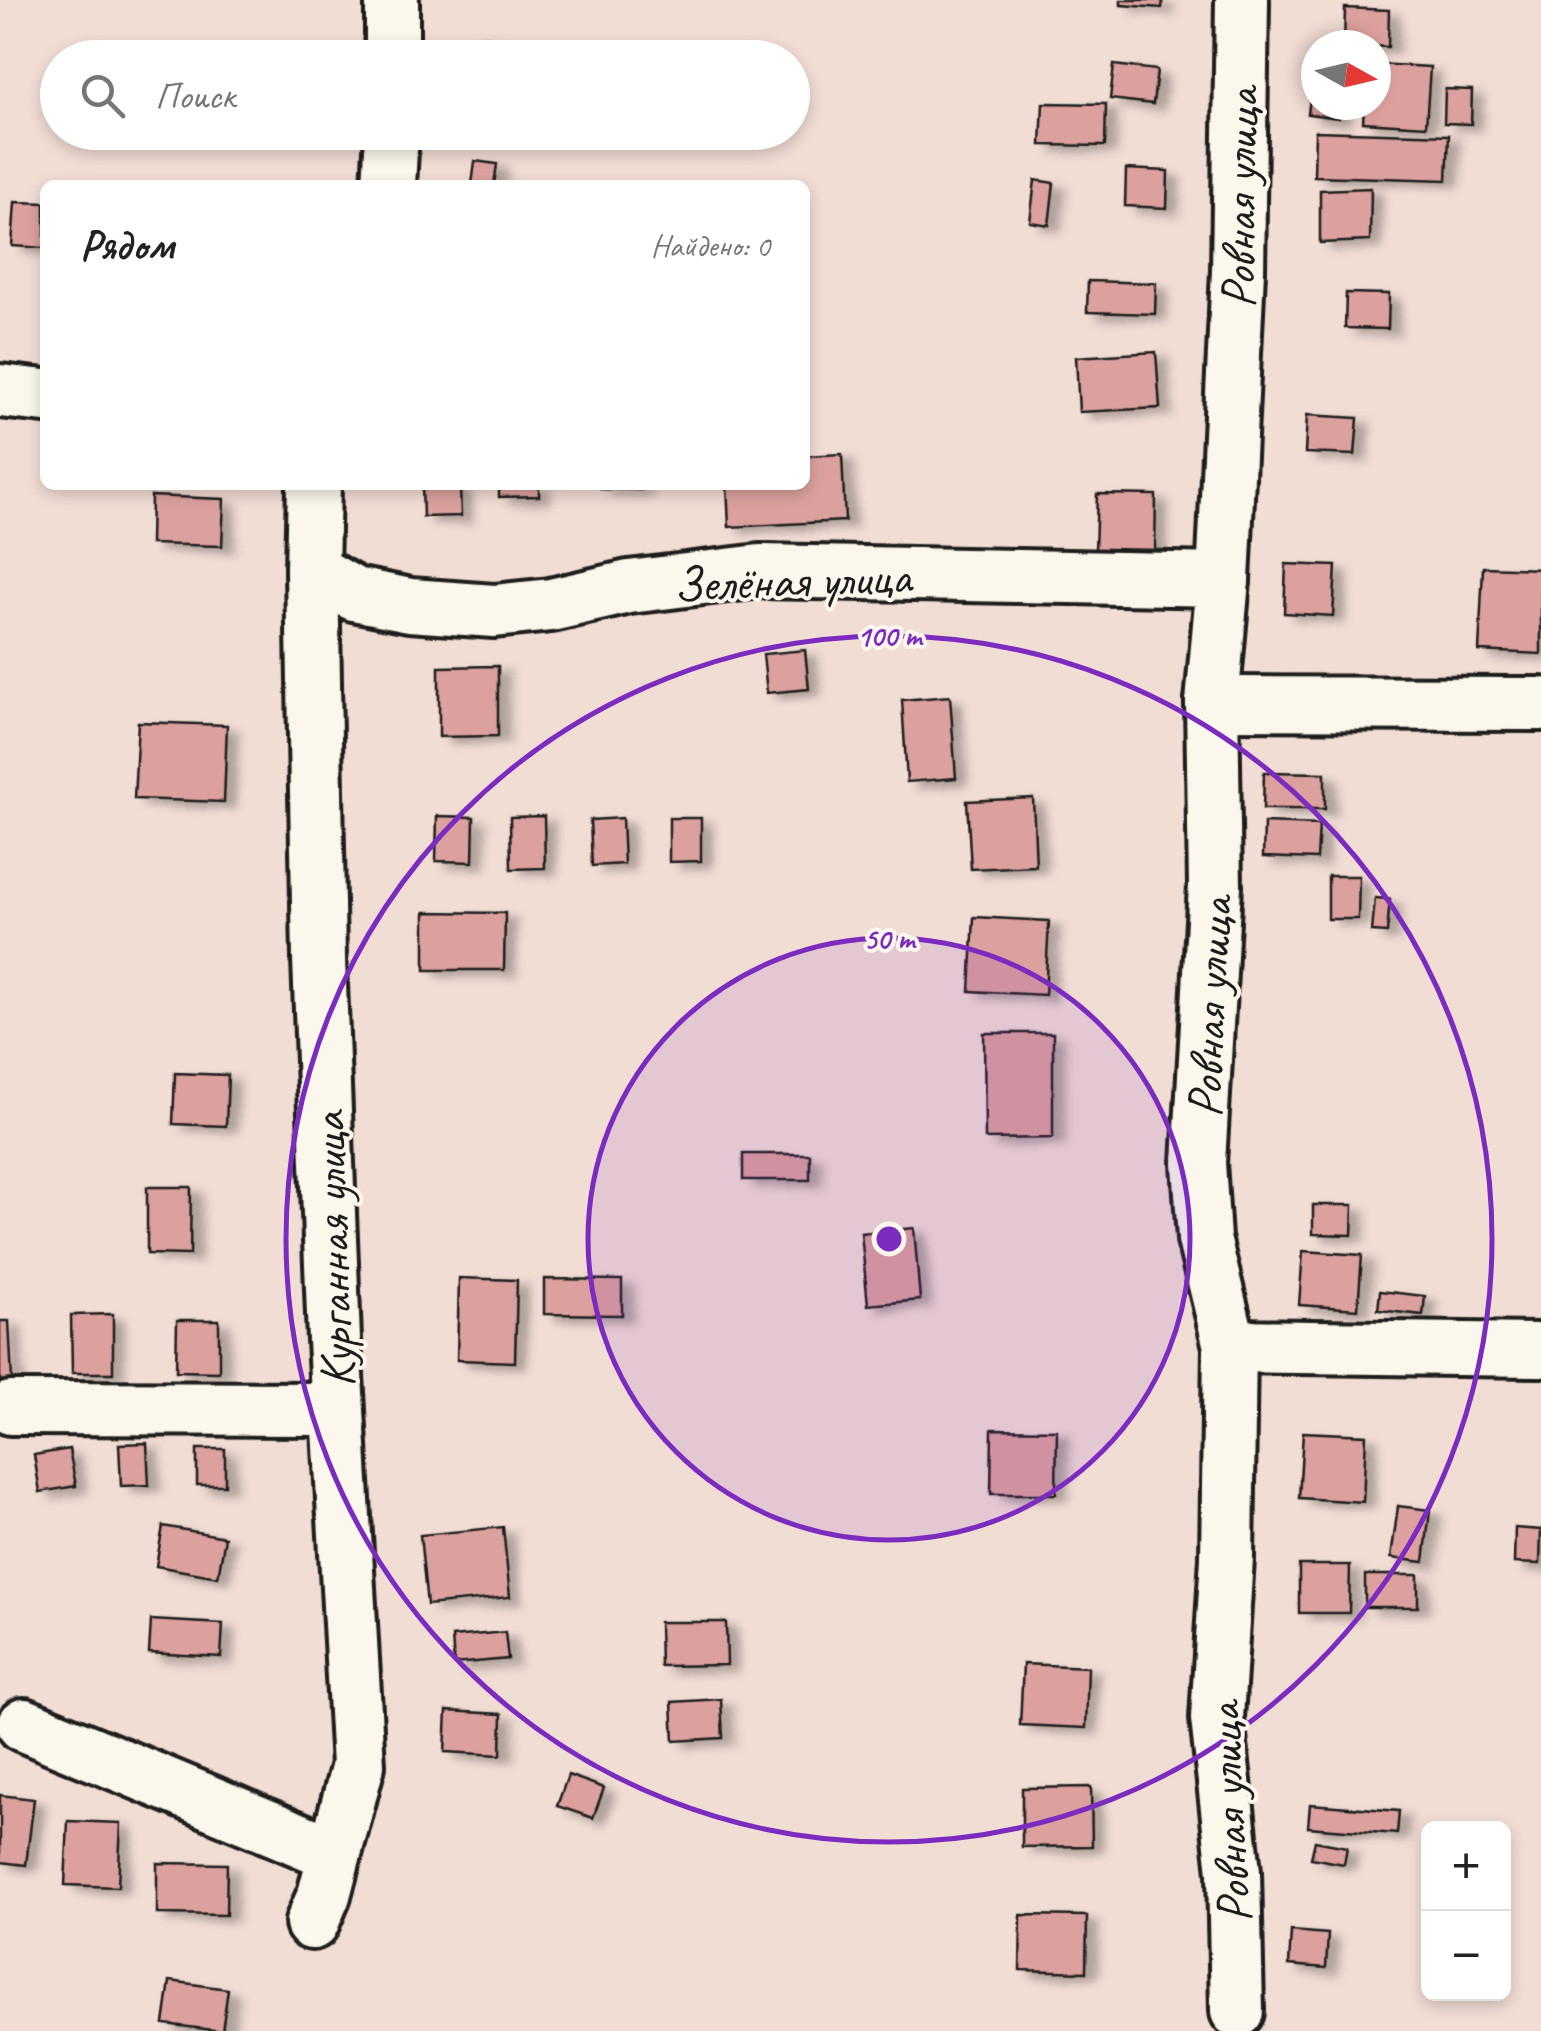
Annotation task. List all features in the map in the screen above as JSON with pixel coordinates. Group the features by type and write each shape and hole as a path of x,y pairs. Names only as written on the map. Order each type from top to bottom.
{"street":[{"path":"392,0 392,40"},
{"name":"Ровная улица","path":"1236,2011 1234,1872 1217,1718 1226,1558 1230,1346 1204,1239 1200,1163 1215,886 1212,703 1238,270 1242,0"},
{"path":"389,180 391,150"},
{"path":"0,391 40,395"},
{"name":"Курганная улица","path":"312,1923 324,1895 358,1765 319,959 314,490"},
{"name":"Зелёная улица","path":"312,570 354,594 410,605 494,611 551,605 630,587 760,570 1222,580"},
{"path":"1212,703 1541,704"},
{"path":"1230,1346 1541,1350"},
{"path":"11,1408 338,1409"},
{"path":"24,1726 334,1854"}],"building":[{"path":"1121,0 1163,0 1162,8 1121,5"},
{"path":"1345,8 1389,10 1388,30 1344,30"},
{"path":"487,36 487,40 451,40"},
{"path":"1114,65 1157,70 1153,104 1110,99"},
{"path":"1391,65 1430,67 1426,126 1363,122 1391,120"},
{"path":"1445,89 1472,90 1471,124 1444,123"},
{"path":"1043,103 1106,104 1105,146 1041,145"},
{"path":"1315,131 1449,135 1447,180 1314,176"},
{"path":"475,161 497,164 495,180 473,180"},
{"path":"1126,169 1168,171 1167,208 1125,206"},
{"path":"1035,180 1054,183 1049,225 1030,222"},
{"path":"1371,188 1370,241 1320,243 1320,190"},
{"path":"15,202 40,203 40,248 12,246"},
{"path":"1088,281 1156,283 1155,314 1087,312"},
{"path":"1346,293 1389,294 1388,329 1345,328"},
{"path":"1156,352 1160,408 1079,412 1076,357"},
{"path":"1307,415 1358,418 1355,455 1305,453"},
{"path":"842,454 845,521 729,527 727,490 810,490 810,456"},
{"path":"422,490 460,490 461,516 423,517"},
{"path":"499,490 539,490 539,496 499,497"},
{"path":"1097,494 1156,495 1155,551 1095,550"},
{"path":"151,496 224,499 222,546 150,544"},
{"path":"1286,564 1336,566 1333,616 1284,613"},
{"path":"1483,567 1541,569 1541,654 1479,651"},
{"path":"805,650 809,689 767,693 763,654"},
{"path":"498,666 498,736 439,737 439,667"},
{"path":"950,696 956,778 907,782 902,700"},
{"path":"138,722 227,725 224,802 134,799"},
{"path":"1264,772 1325,773 1325,809 1263,809"},
{"path":"1033,798 1036,866 971,869 967,801"},
{"path":"437,816 474,817 473,862 436,861"},
{"path":"544,816 545,868 511,869 510,817"},
{"path":"622,818 624,864 592,866 590,820"},
{"path":"669,818 701,818 701,861 669,862"},
{"path":"1264,823 1319,825 1317,859 1263,857"},
{"path":"1328,876 1359,876 1358,919 1328,919"},
{"path":"1375,898 1390,899 1387,933 1372,932"},
{"path":"425,912 505,913 504,970 425,970"},
{"path":"974,917 1049,921 1045,995 970,991"},
{"path":"984,1033 1053,1033 1053,1138 985,1139"},
{"path":"175,1073 228,1075 226,1126 173,1124"},
{"path":"743,1154 810,1154 810,1180 743,1180"},
{"path":"147,1187 191,1187 190,1255 147,1254"},
{"path":"1313,1205 1353,1205 1352,1235 1313,1234"},
{"path":"914,1228 920,1300 868,1305 861,1233"},
{"path":"1303,1251 1362,1255 1358,1309 1299,1305"},
{"path":"459,1278 517,1280 515,1362 457,1360"},
{"path":"544,1279 622,1280 622,1315 544,1314"},
{"path":"1380,1291 1425,1296 1423,1315 1378,1310"},
{"path":"113,1314 113,1373 72,1373 71,1315"},
{"path":"177,1320 219,1320 219,1372 176,1371"},
{"path":"0,1321 9,1321 12,1380 0,1381"},
{"path":"992,1429 1057,1430 1056,1494 991,1494"},
{"path":"1303,1432 1366,1435 1363,1502 1299,1498"},
{"path":"147,1443 149,1485 121,1486 119,1444"},
{"path":"69,1449 76,1486 40,1492 34,1455"},
{"path":"197,1449 225,1449 225,1485 197,1485"},
{"path":"1398,1506 1430,1510 1424,1562 1391,1558"},
{"path":"163,1526 225,1537 218,1577 156,1566"},
{"path":"503,1527 510,1597 427,1605 420,1535"},
{"path":"1515,1528 1541,1530 1540,1564 1514,1563"},
{"path":"1299,1565 1350,1565 1349,1613 1299,1613"},
{"path":"1365,1575 1418,1575 1418,1607 1365,1607"},
{"path":"151,1620 223,1624 221,1657 149,1653"},
{"path":"659,1622 726,1622 727,1665 660,1666"},
{"path":"505,1632 508,1659 454,1664 452,1637"},
{"path":"1023,1664 1088,1667 1086,1728 1020,1725"},
{"path":"721,1699 723,1738 674,1741 672,1702"},
{"path":"447,1711 502,1714 501,1755 445,1752"},
{"path":"568,1775 604,1788 593,1818 557,1806"},
{"path":"1091,1787 1092,1846 1022,1847 1022,1788"},
{"path":"0,1795 34,1799 26,1865 0,1862"},
{"path":"1310,1804 1399,1811 1397,1834 1308,1827"},
{"path":"68,1821 121,1823 118,1887 65,1885"},
{"path":"1315,1841 1347,1847 1344,1864 1311,1858"},
{"path":"157,1863 227,1864 226,1915 157,1914"},
{"path":"1021,1915 1087,1916 1086,1972 1020,1970"},
{"path":"1291,1931 1328,1934 1326,1968 1289,1965"},
{"path":"170,1981 228,1989 222,2031 164,2024"}]}
